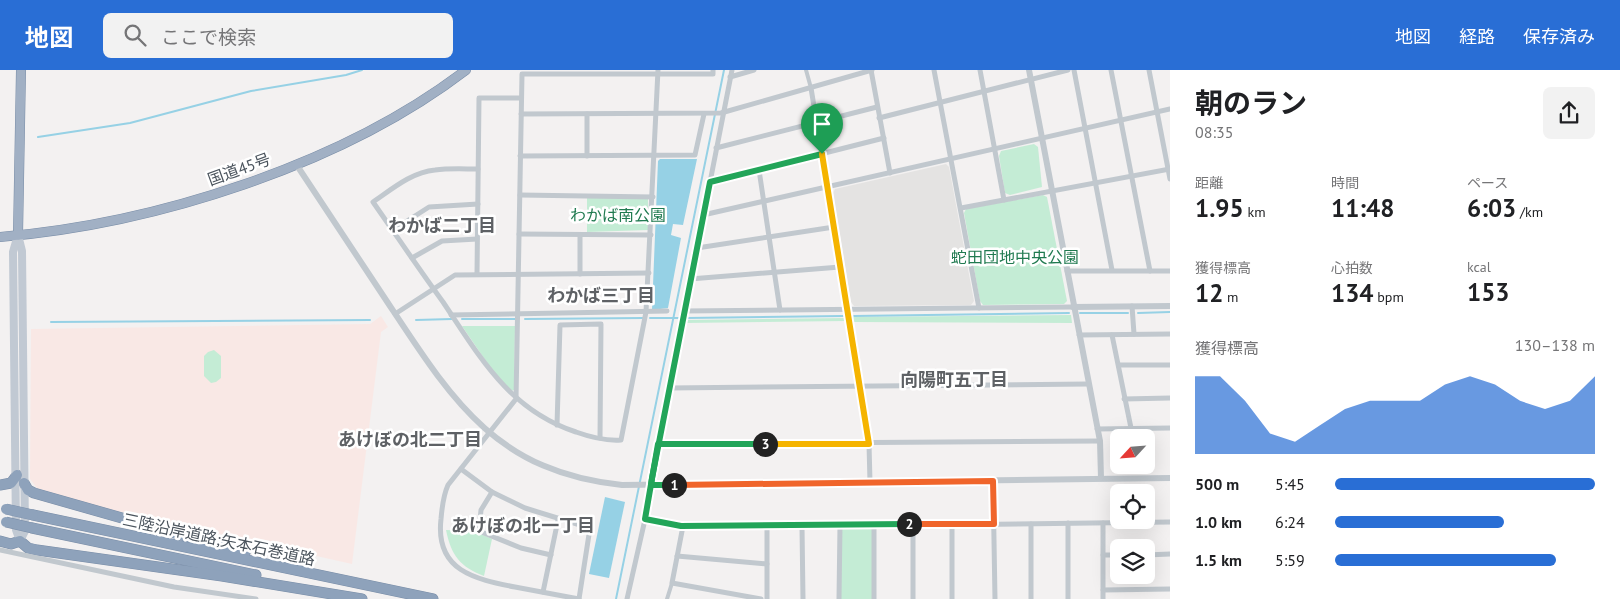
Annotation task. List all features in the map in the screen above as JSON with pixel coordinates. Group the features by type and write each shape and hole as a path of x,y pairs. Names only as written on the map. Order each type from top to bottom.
{"highway":[{"path":"18,235 21,70"},
{"name":"国道45号","path":"0,236 18,235 148,213 212,195 296,164 380,124 466,70"},
{"path":"0,485 20,479 28,490 34,493 311,573"},
{"name":"三陸沿岸道路;矢本石巻道路","path":"3,508 433,599"},
{"name":"三陸沿岸道路;矢本石巻道路","path":"3,521 369,599"},
{"path":"0,541 11,544 20,540 28,548 37,550 222,576 362,599"}],"main road":[{"path":"18,235 13,252 20,479 25,531 20,540"}],"street":[{"path":"461,468 492,492 525,508 558,520 588,527 592,531 579,599 475,578 455,566 443,546 440,533 444,496 448,485 461,468 489,434 516,399 522,74 658,72 712,74 713,70"},
{"path":"627,599 645,519 722,113 732,70"},
{"path":"730,77 754,70"},
{"path":"806,70 817,123 860,386 869,444 870,482"},
{"path":"521,114 722,113 872,70 890,172"},
{"path":"934,70 979,308"},
{"path":"980,70 1004,200"},
{"path":"1029,70 1054,190 1067,271 1100,441 1101,478"},
{"path":"879,118 1068,70"},
{"path":"1074,70 1112,270"},
{"path":"1111,70 1150,271"},
{"path":"1149,70 1170,179"},
{"path":"478,169 423,172 402,182 373,202 495,378 516,399 558,425 600,438 619,441 623,438 646,312 658,72"},
{"path":"477,274 479,98 521,98"},
{"path":"716,148 878,107"},
{"path":"703,215 1170,109"},
{"path":"587,114 587,156"},
{"path":"520,156 695,155 707,114"},
{"path":"710,182 884,138"},
{"path":"296,164 449,392 489,434 514,451 553,471 595,482 634,485 1170,478"},
{"path":"961,208 1169,169"},
{"path":"759,170 780,310"},
{"path":"520,195 653,197"},
{"path":"393,230 429,207 478,204"},
{"path":"697,248 834,227"},
{"path":"519,234 651,235"},
{"path":"580,235 580,274"},
{"path":"412,258 442,241 477,239"},
{"path":"690,279 840,267"},
{"path":"1067,271 1170,271"},
{"path":"395,314 432,288 455,275 649,273"},
{"path":"1132,306 1134,334"},
{"path":"684,311 1170,306"},
{"path":"451,315 667,311"},
{"path":"558,425 560,324 601,324 600,438"},
{"path":"1112,334 1131,428"},
{"path":"1079,335 1170,334"},
{"path":"1119,365 1170,365"},
{"path":"669,388 1088,384"},
{"path":"1124,399 1170,398"},
{"path":"1097,429 1170,428"},
{"path":"658,444 1100,441"},
{"path":"993,481 995,599"},
{"path":"492,492 481,510 479,532 521,548 551,555"},
{"path":"645,519 683,526 767,527 1170,522"},
{"path":"543,592 558,520"},
{"path":"1068,523 1068,599"},
{"path":"1103,523 1103,599"},
{"path":"913,524 913,599"},
{"path":"952,524 952,599"},
{"path":"1032,524 1032,599"},
{"path":"838,599 840,525"},
{"path":"874,525 874,599"},
{"path":"666,599 672,583 683,526"},
{"path":"802,526 804,599"},
{"path":"767,527 767,599"},
{"path":"0,550 174,587 256,599"},
{"path":"1155,555 1170,554"},
{"path":"1102,555 1110,555"},
{"path":"677,556 767,564"},
{"path":"672,583 761,599"},
{"path":"1103,590 1170,590"}],"shaded area":[{"path":"946,164 949,167 974,301 971,305 854,306 851,302 833,193 835,189"},
{"path":"381,316 388,327 381,332 352,564 95,506 37,488 30,479 31,329 370,324"}],"green space":[{"path":"1034,144 1038,147 1042,187 1010,195 1005,193 999,156 1001,151"},
{"name":"蛇田団地中央公園","path":"1043,195 1047,197 1067,301 1064,304 983,305 980,301 964,213 966,209"},
{"name":"わかば南公園","path":"587,198 648,198 648,230 587,232"},
{"path":"1071,315 1072,323 853,322 852,317"},
{"path":"846,318 846,321 684,323 685,320"},
{"path":"462,326 515,326 514,390 511,391 490,367"},
{"path":"214,350 221,356 221,378 211,383 204,376 204,356"},
{"path":"840,525 874,525 874,599 839,599"},
{"path":"446,530 474,531 492,539 484,576 469,569 458,559 448,539"}],"water":[{"path":"660,159 697,159 683,225 673,224 671,235 681,238 668,308 652,310 658,161"},
{"path":"605,497 625,502 609,578 589,574"}],"waterway":[{"path":"38,137 130,123 251,91 346,75 362,70"},
{"path":"616,599 724,70"},
{"path":"1138,313 1170,312"},
{"path":"854,316 1069,313"},
{"path":"1080,313 1128,313"},
{"path":"686,318 843,316"},
{"path":"525,319 643,318"},
{"path":"650,318 679,318"},
{"path":"416,320 452,319"},
{"path":"462,319 515,319"},
{"path":"51,322 370,320"}],"district":[{"name":"わかば二丁目","path":"442,226"},
{"name":"わかば三丁目","path":"601,296"},
{"name":"向陽町五丁目","path":"954,380"},
{"name":"あけぼの北二丁目","path":"410,440"},
{"name":"あけぼの北一丁目","path":"523,526"}],"route":[{"path":"822,154 710,182 652,478 651,485 993,481 994,524 767,527 681,526 645,519 651,493 651,485 652,478 658,444 869,444 822,154"}]}
